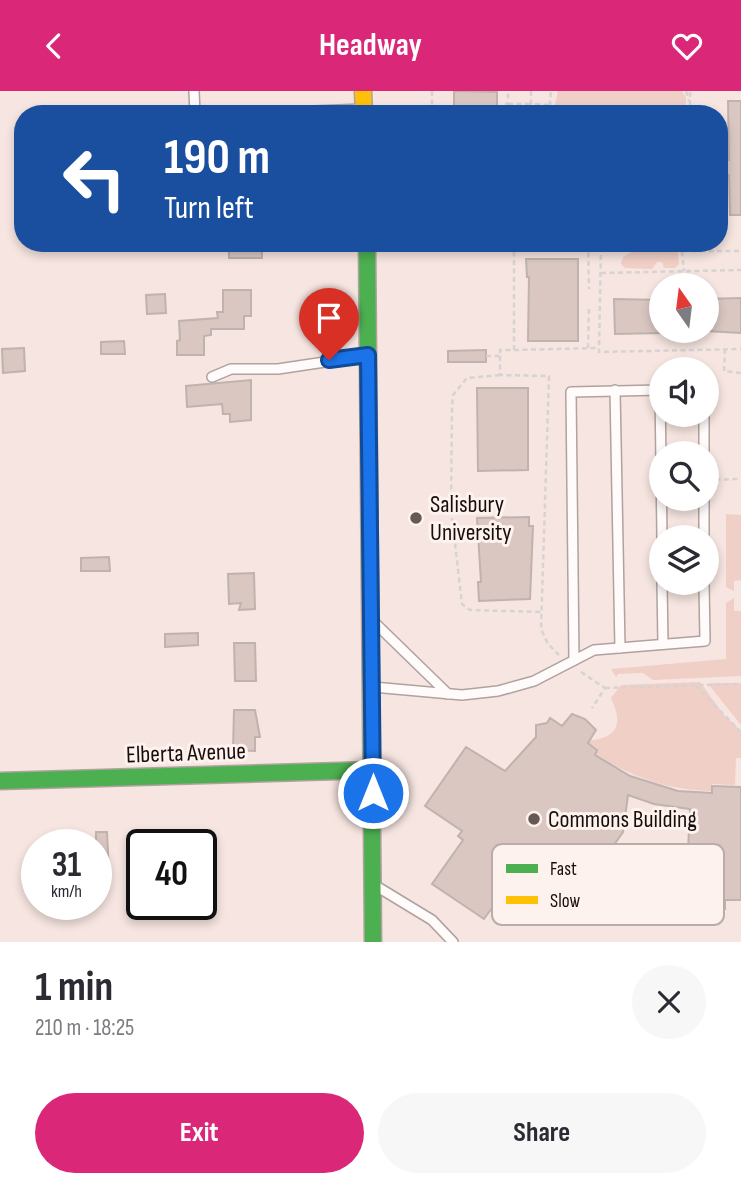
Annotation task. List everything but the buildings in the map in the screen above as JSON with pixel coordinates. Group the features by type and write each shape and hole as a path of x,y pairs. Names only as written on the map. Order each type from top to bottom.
{"street":[{"path":"367,252 373,687 373,942"},
{"name":"Elberta Avenue","path":"0,781 373,770"}],"lane":[{"path":"212,377 231,369 278,369 368,355"},
{"path":"615,390 620,647"},
{"path":"571,661 571,391 649,390"},
{"path":"661,427 662,525"},
{"path":"662,595 663,644"},
{"path":"373,687 448,694 498,691 534,681 594,650 705,641 705,595"},
{"path":"372,621 448,694"},
{"path":"373,885 432,921 453,942"}],"path":[{"path":"508,91 507,104 549,105 552,91"},
{"path":"531,91 531,104"},
{"path":"514,252 514,350"},
{"path":"588,252 589,289"},
{"path":"601,252 599,352 741,349"},
{"path":"683,252 684,271"},
{"path":"601,273 741,270"},
{"path":"589,306 589,348"},
{"path":"500,375 500,350 599,348"},
{"path":"725,349 724,371 741,373"},
{"path":"486,356 500,356"},
{"path":"541,612 470,610 462,604 451,509 453,395 467,378 500,375 549,376 548,471 541,612 543,638 605,688 741,684"},
{"path":"719,480 741,479"},
{"path":"695,686 741,732"},
{"path":"593,708 605,688"}],"shaded area":[{"path":"558,91 682,91 686,98 686,105 555,105"},
{"path":"631,252 678,252 679,264 675,268 664,268 662,262 657,262 652,269 625,268 621,264 623,257"},
{"path":"726,514 741,515 741,580 734,581 734,591 726,587"},
{"path":"734,598 734,611 741,611 741,676 653,680 643,673 618,674 616,677 611,669 726,659 726,603"},
{"path":"700,682 724,715 741,731 741,758 736,758 735,785 712,784 712,791 680,788 651,781 595,754 597,748 587,741 605,737 615,729 617,716 611,698 621,685"},
{"path":"741,683 741,725 709,685"}],"traffic: fast":[{"path":"367,252 373,942"},
{"path":"0,781 373,770"}],"traffic: slow":[{"path":"363,91 364,105"}],"place":[{"name":"Salisbury University","path":"416,518"},
{"name":"Commons Building","path":"534,819"}],"route":[{"path":"329,360 368,355 373,793"}]}
